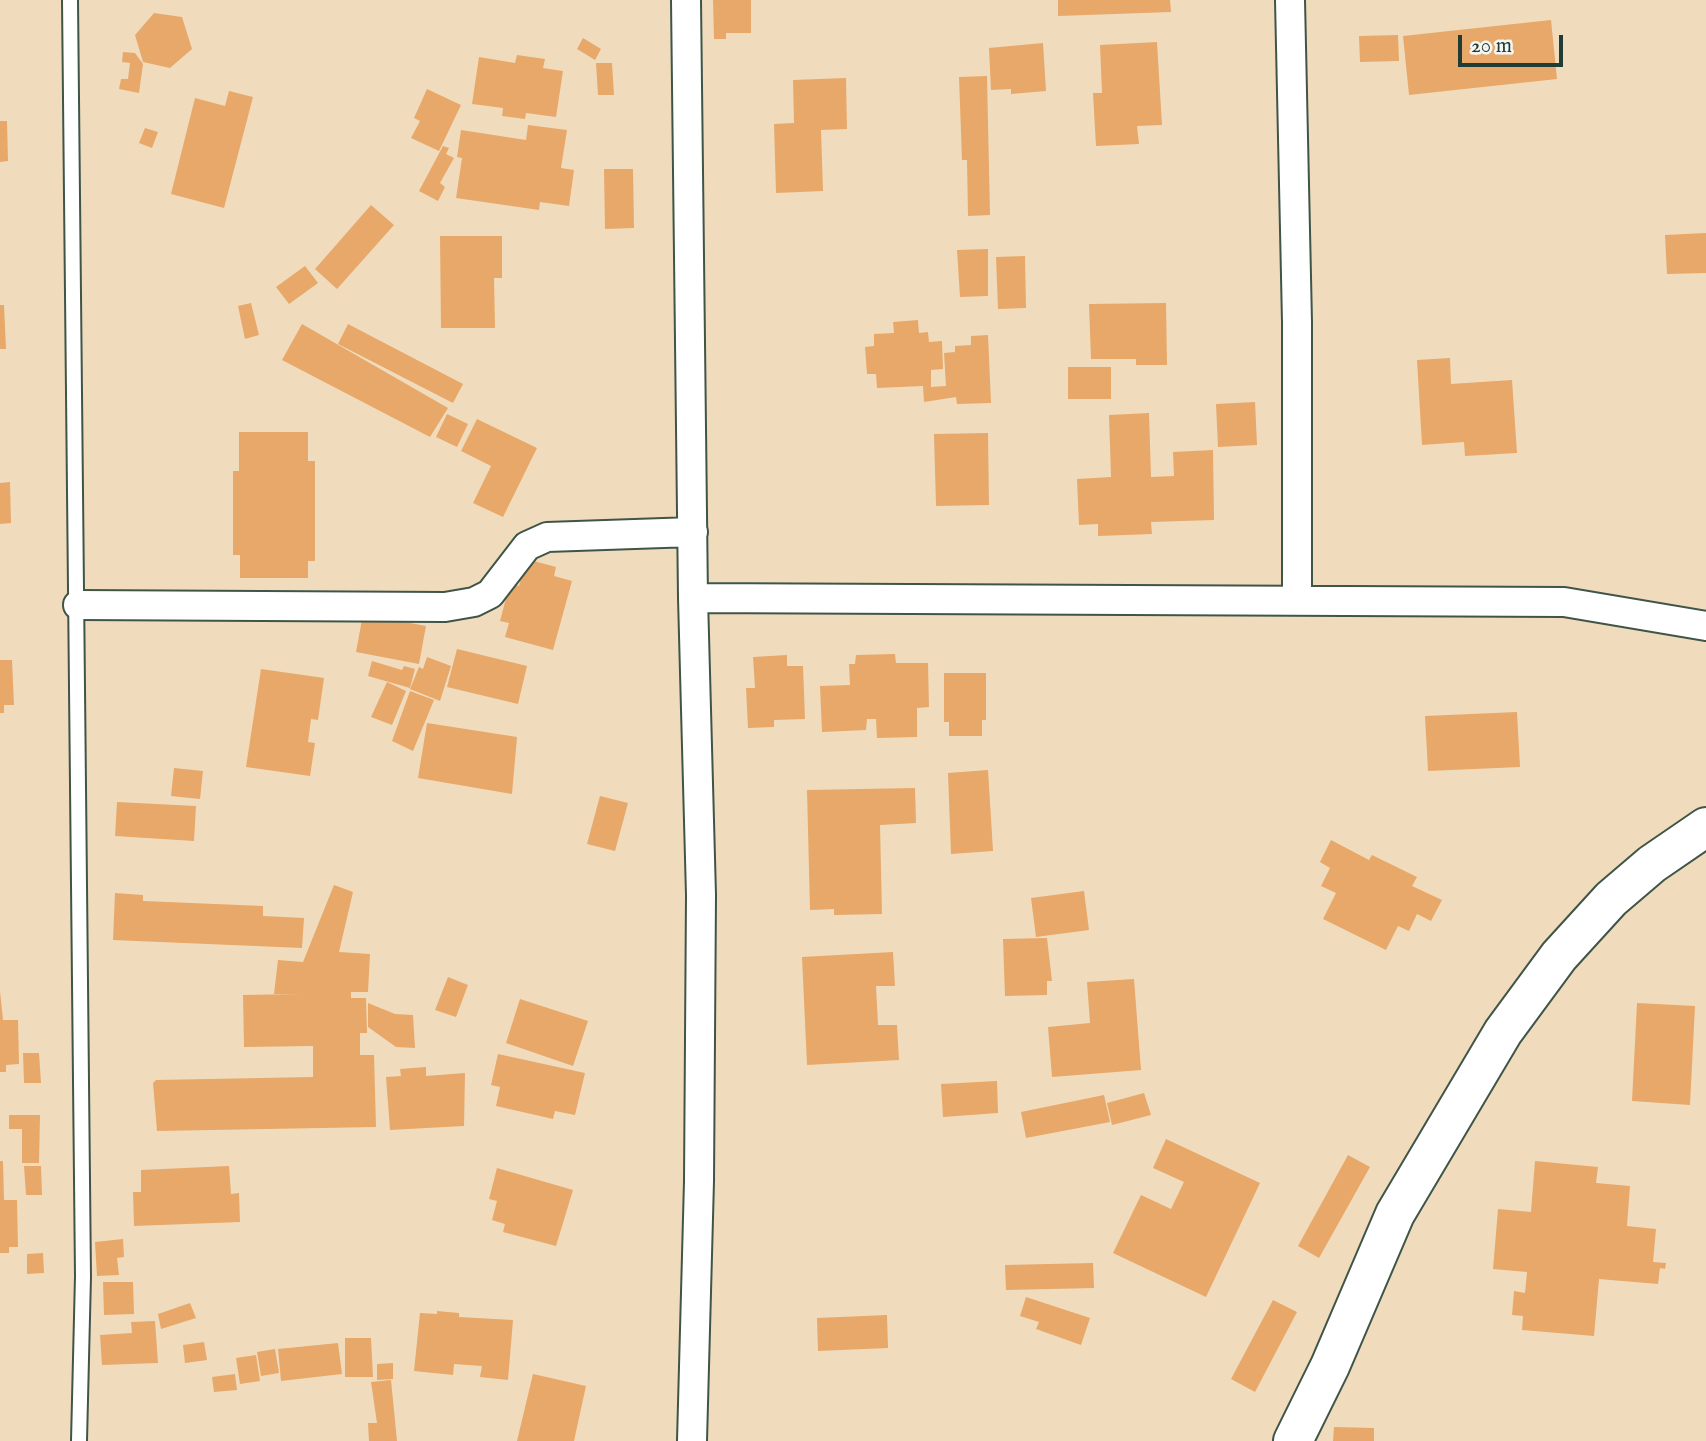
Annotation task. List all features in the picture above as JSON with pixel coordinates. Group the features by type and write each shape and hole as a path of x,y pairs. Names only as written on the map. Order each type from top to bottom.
{"street":[{"path":"686,0 693,598 701,895 699,1181 692,1441"},
{"path":"1290,0 1297,322 1297,601"},
{"path":"78,605 445,607 474,602 491,594 527,546 548,537 693,532"},
{"path":"693,598 1564,602 1706,626"},
{"path":"1293,1441 1330,1366 1395,1214 1503,1031 1559,956 1611,899 1652,864 1706,827"}],"lane":[{"path":"70,0 83,1276 79,1441"}],"building":[{"path":"713,0 751,0 751,33 726,33 726,39 714,39"},
{"path":"1058,0 1170,0 1171,12 1058,16"},
{"path":"154,13 182,17 192,49 170,68 143,62 135,35"},
{"path":"1551,20 1557,79 1409,95 1403,36"},
{"path":"1398,35 1399,61 1360,62 1359,36"},
{"path":"583,38 601,49 595,60 577,49"},
{"path":"1157,42 1162,125 1137,126 1139,144 1096,146 1093,93 1102,93 1100,45"},
{"path":"1043,43 1046,91 1011,94 1011,89 991,90 989,48"},
{"path":"123,52 135,53 143,64 139,93 119,89 121,79 128,79 130,63 122,62"},
{"path":"517,55 545,59 543,68 563,71 556,117 526,113 525,119 502,116 503,108 472,104 479,57 515,63"},
{"path":"596,63 612,63 614,95 598,95"},
{"path":"987,76 990,215 968,216 967,160 962,160 959,77"},
{"path":"846,78 847,129 821,130 823,191 776,193 774,124 794,123 793,80"},
{"path":"427,89 461,105 439,151 411,138 420,121 414,118"},
{"path":"229,91 253,97 224,208 171,194 195,98 225,106"},
{"path":"0,121 7,121 8,161 0,162"},
{"path":"528,125 567,130 561,168 574,170 569,206 540,202 539,210 456,198 462,158 457,157 461,130 526,140"},
{"path":"145,128 158,132 152,148 139,143"},
{"path":"443,146 449,148 446,154 454,158 440,183 445,187 438,201 419,191"},
{"path":"604,169 633,169 634,228 605,229"},
{"path":"371,205 394,225 337,289 315,269"},
{"path":"1706,233 1706,273 1667,274 1665,235"},
{"path":"440,236 502,236 502,278 494,278 495,328 441,328"},
{"path":"988,249 988,296 960,297 957,250"},
{"path":"1025,256 1026,308 998,309 996,257"},
{"path":"305,266 318,283 289,304 276,287"},
{"path":"251,303 259,335 245,339 238,306"},
{"path":"1166,303 1167,365 1136,365 1136,359 1091,359 1089,304"},
{"path":"0,305 4,305 6,349 0,349"},
{"path":"918,320 919,333 928,332 929,342 942,341 943,369 931,370 931,387 946,386 944,353 955,352 955,346 971,345 971,336 988,335 991,403 957,404 956,397 924,402 923,386 877,388 876,374 867,374 865,347 874,346 874,334 894,333 893,322"},
{"path":"302,324 448,408 430,437 282,360"},
{"path":"348,324 463,384 453,403 338,344"},
{"path":"1450,358 1451,384 1512,380 1517,453 1465,456 1464,442 1422,445 1417,360"},
{"path":"1068,367 1111,367 1111,399 1068,399"},
{"path":"1255,402 1257,445 1218,447 1216,404"},
{"path":"1149,413 1151,477 1174,476 1173,452 1213,450 1214,520 1151,522 1152,534 1098,536 1098,524 1079,525 1077,479 1111,477 1109,415"},
{"path":"447,414 468,424 457,447 436,437"},
{"path":"477,419 537,448 503,517 473,503 491,466 461,451"},
{"path":"239,432 308,432 308,461 315,461 315,561 308,561 308,578 240,578 240,555 233,555 233,471 239,471"},
{"path":"988,433 989,505 936,506 934,434"},
{"path":"10,482 11,523 0,524 0,483"},
{"path":"526,559 556,567 554,576 572,581 553,650 505,637 509,623 500,621 510,583 519,586"},
{"path":"363,614 426,626 419,664 356,652"},
{"path":"457,649 527,666 518,704 447,687"},
{"path":"895,654 896,663 928,663 929,707 917,708 917,737 877,738 876,719 867,719 866,730 822,732 820,686 850,685 849,664 855,664 856,655"},
{"path":"787,655 787,666 803,666 805,719 774,720 774,727 748,728 746,688 755,688 753,657"},
{"path":"427,657 451,666 440,701 410,689 419,667 423,669"},
{"path":"0,660 12,660 14,705 4,705 4,713 0,713"},
{"path":"372,661 402,670 404,666 415,669 410,688 368,676"},
{"path":"261,669 324,678 318,720 311,719 308,742 315,743 310,776 246,767"},
{"path":"944,673 986,673 986,720 982,720 982,736 949,736 949,722 944,722"},
{"path":"387,682 406,691 392,725 371,717"},
{"path":"410,691 434,700 413,751 392,741"},
{"path":"1517,712 1520,767 1428,771 1425,716"},
{"path":"427,723 517,737 512,794 418,778"},
{"path":"174,768 203,771 200,799 171,796"},
{"path":"988,770 993,851 951,854 948,773"},
{"path":"915,788 916,823 880,825 882,914 834,915 834,909 810,910 807,790"},
{"path":"600,796 628,803 615,851 587,844"},
{"path":"117,802 196,806 194,841 115,836"},
{"path":"1331,840 1369,860 1372,855 1417,877 1412,886 1442,900 1431,921 1417,914 1409,931 1398,926 1386,950 1323,919 1336,893 1321,886 1330,868 1320,862"},
{"path":"334,885 353,892 339,952 370,954 368,992 351,992 351,998 366,998 367,1033 360,1033 360,1055 374,1055 376,1127 157,1131 153,1083 156,1080 313,1077 313,1046 244,1047 243,995 301,994 274,994 278,960 303,962"},
{"path":"1084,891 1089,930 1036,937 1031,898"},
{"path":"115,893 143,895 143,901 263,906 263,916 304,918 302,948 113,940"},
{"path":"1047,938 1052,981 1047,981 1047,995 1005,996 1003,939"},
{"path":"893,952 895,986 876,986 878,1025 897,1025 899,1060 807,1065 802,957"},
{"path":"448,977 468,985 456,1017 435,1010"},
{"path":"1134,979 1141,1070 1052,1077 1048,1027 1090,1023 1087,982"},
{"path":"0,991 3,1020 18,1020 19,1064 6,1065 6,1072 0,1072"},
{"path":"520,999 588,1021 573,1066 506,1043"},
{"path":"368,1003 395,1014 413,1015 415,1048 396,1047 368,1027"},
{"path":"1637,1003 1695,1006 1690,1105 1632,1101"},
{"path":"23,1053 39,1053 41,1083 24,1083"},
{"path":"498,1054 585,1073 575,1115 555,1111 553,1119 496,1106 500,1087 491,1085"},
{"path":"426,1067 426,1076 465,1073 464,1126 390,1130 386,1077 401,1076 400,1069"},
{"path":"997,1081 998,1113 943,1117 941,1084"},
{"path":"1144,1093 1151,1115 1112,1125 1107,1103"},
{"path":"1104,1095 1110,1122 1026,1138 1021,1112"},
{"path":"9,1115 40,1115 39,1163 22,1163 22,1129 9,1129"},
{"path":"1166,1139 1260,1183 1206,1297 1113,1253 1141,1195 1171,1209 1184,1182 1153,1168"},
{"path":"1348,1155 1370,1167 1319,1258 1298,1246"},
{"path":"0,1161 3,1161 4,1200 17,1200 18,1247 9,1247 9,1253 0,1253"},
{"path":"1535,1161 1598,1167 1596,1183 1630,1186 1627,1226 1656,1229 1653,1262 1666,1263 1665,1269 1660,1268 1658,1284 1599,1279 1594,1336 1522,1330 1523,1316 1512,1315 1514,1291 1525,1293 1527,1272 1493,1269 1498,1209 1531,1212"},
{"path":"24,1166 41,1166 42,1195 26,1195"},
{"path":"229,1166 231,1194 239,1193 240,1222 134,1226 133,1192 141,1192 141,1170"},
{"path":"497,1168 573,1190 556,1246 503,1232 505,1224 492,1220 497,1201 489,1199"},
{"path":"123,1239 124,1257 117,1258 119,1275 97,1276 95,1242"},
{"path":"43,1253 44,1273 27,1274 27,1254"},
{"path":"1093,1263 1094,1288 1006,1290 1005,1265"},
{"path":"103,1282 133,1282 134,1314 104,1315"},
{"path":"1026,1297 1090,1318 1081,1345 1036,1329 1039,1322 1020,1316"},
{"path":"1273,1300 1297,1312 1255,1392 1231,1379"},
{"path":"190,1303 196,1318 161,1329 158,1314"},
{"path":"437,1311 459,1313 459,1317 513,1320 508,1380 480,1377 482,1366 454,1364 453,1375 414,1371 420,1313 437,1314"},
{"path":"887,1315 888,1348 818,1351 817,1318"},
{"path":"155,1321 158,1363 102,1365 100,1335 132,1333 131,1322"},
{"path":"345,1338 371,1338 373,1377 345,1377"},
{"path":"204,1342 207,1360 185,1363 183,1345"},
{"path":"338,1343 342,1374 281,1381 278,1349"},
{"path":"275,1349 279,1373 261,1376 257,1352"},
{"path":"256,1355 260,1381 240,1384 236,1358"},
{"path":"393,1363 393,1379 377,1380 377,1364"},
{"path":"235,1374 237,1390 214,1392 212,1377"},
{"path":"533,1374 586,1386 574,1441 517,1441"},
{"path":"391,1380 397,1441 369,1441 368,1423 377,1423 371,1382"},
{"path":"1334,1427 1374,1428 1374,1441 1333,1441"}]}
